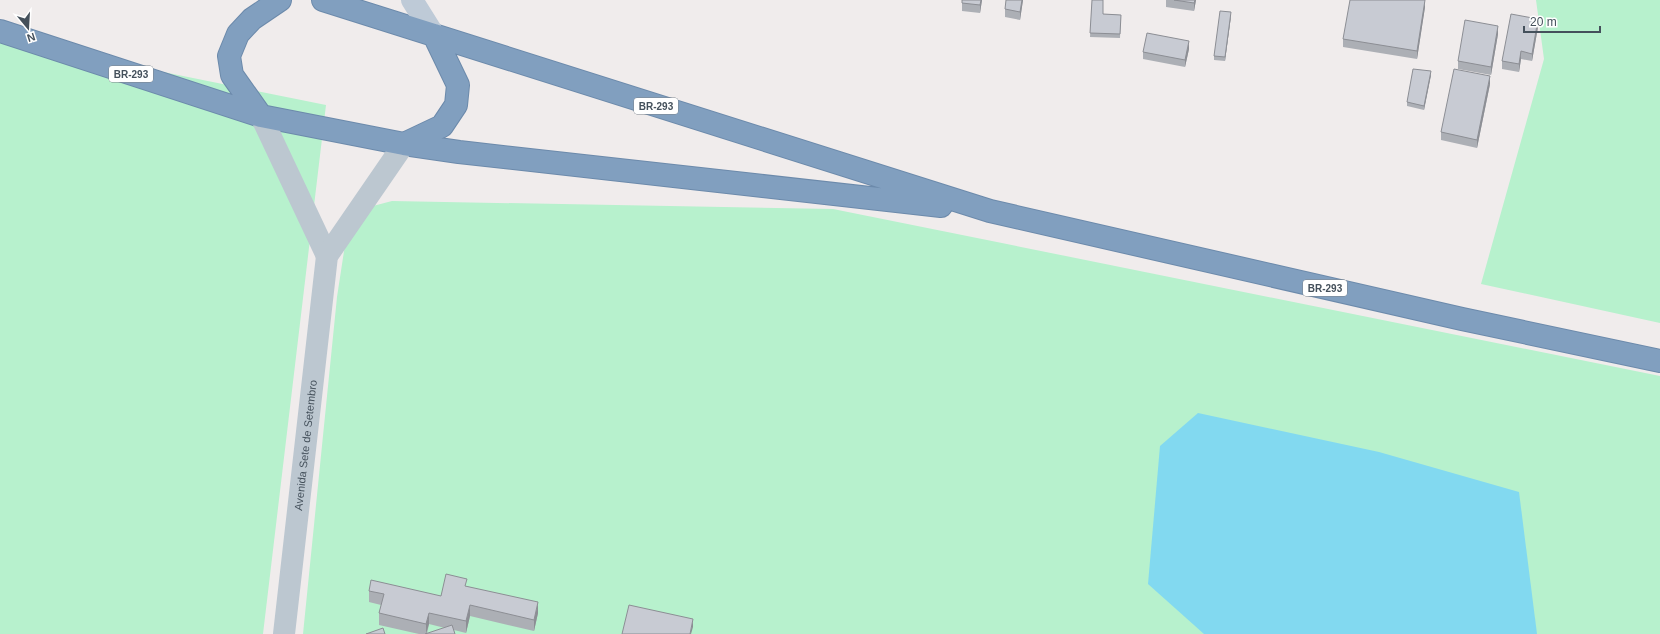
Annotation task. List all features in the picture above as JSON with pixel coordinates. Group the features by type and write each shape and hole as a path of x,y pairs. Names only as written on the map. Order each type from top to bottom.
{"highway":[{"path":"261,116 232,75 230,56 238,34 252,19 280,0"},
{"name":"BR-293","path":"323,0 990,211 1462,319 1660,360"},
{"name":"BR-293","path":"0,31 261,116 404,144 459,152 990,211"},
{"path":"404,144 442,126 456,105 458,85 434,35"}],"street":[{"path":"412,0 434,35"},
{"path":"261,116 327,256"},
{"name":"Avenida Sete de Setembro","path":"284,634 327,256 404,144"}],"green space":[{"path":"1536,0 1660,0 1660,323 1481,284 1544,59"},
{"path":"0,39 326,105 263,634 0,634"},
{"path":"392,201 833,209 1660,376 1660,634 303,634 337,297 350,212"}],"water":[{"path":"1198,413 1379,452 1519,492 1537,634 1204,634 1148,584 1160,446"}],"building":[{"path":"962,0 981,0 980,5 962,3"},
{"path":"1006,0 1022,0 1020,12 1005,9"},
{"path":"1092,0 1103,0 1103,14 1121,15 1120,34 1090,33"},
{"path":"1174,0 1195,0 1194,3"},
{"path":"1350,0 1425,0 1417,51 1343,39"},
{"path":"1220,11 1231,12 1225,57 1214,56"},
{"path":"1511,14 1538,19 1532,54 1521,51 1519,64 1502,61"},
{"path":"1465,20 1498,26 1491,67 1458,61"},
{"path":"1147,33 1189,41 1185,60 1143,52"},
{"path":"1413,69 1431,71 1424,106 1407,102"},
{"path":"1454,69 1490,76 1477,140 1441,132"},
{"path":"446,574 467,579 465,586 538,602 534,620 470,605 466,621 429,613 426,624 379,613 384,594 369,591 371,580 441,596"},
{"path":"629,605 693,619 690,634 622,634"},
{"path":"452,625 455,634 425,634"},
{"path":"383,628 385,634 366,634"}]}
